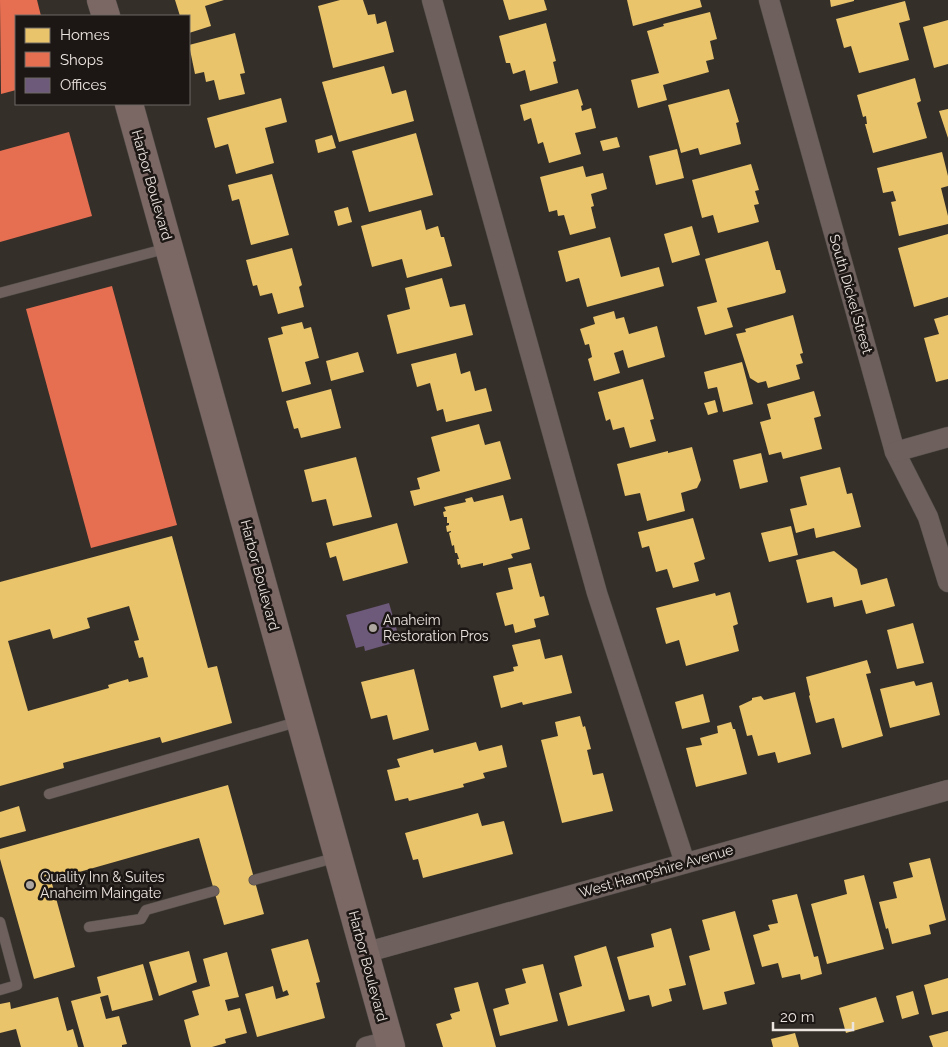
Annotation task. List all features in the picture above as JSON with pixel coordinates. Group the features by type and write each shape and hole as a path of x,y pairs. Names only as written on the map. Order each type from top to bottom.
{"main road":[{"path":"101,0 106,15"},
{"name":"Harbor Boulevard","path":"129,105 338,856 364,953 382,1045"}],"street":[{"path":"432,0 597,592 685,864"},
{"name":"South Dickel Street","path":"769,0 894,452 928,517 948,582"},
{"path":"894,452 948,437"},
{"name":"West Hampshire Avenue","path":"364,953 948,790"}],"lane":[{"path":"0,293 170,247"},
{"path":"49,794 301,721"},
{"path":"254,880 338,856"},
{"path":"89,927 141,918 146,910 214,891"},
{"path":"0,922 17,985 0,990"}],"building: Homes":[{"path":"175,0 224,0 205,6 211,26 190,33 190,15 180,15"},
{"path":"340,0 363,0 368,15 375,14 377,24 386,21 394,52 333,68 318,6"},
{"path":"503,0 544,0 547,10 509,20"},
{"path":"627,0 700,0 702,7 633,26"},
{"path":"830,0 854,0 854,1 831,7"},
{"path":"905,1 910,20 899,23 909,60 859,73 851,46 844,48 836,19"},
{"path":"710,12 717,39 710,41 714,59 706,61 709,72 663,85 667,100 638,108 631,80 659,73 647,31 664,26 663,24"},
{"path":"948,20 948,64 934,68 923,27"},
{"path":"546,23 556,61 553,62 558,83 530,91 525,70 513,74 510,63 506,63 499,36"},
{"path":"235,33 245,73 240,74 245,94 219,100 214,80 206,82 204,72 195,74 190,45"},
{"path":"384,66 392,94 406,90 414,121 339,142 322,82"},
{"path":"915,78 921,101 917,103 927,138 873,153 865,124 867,124 866,116 863,117 857,95"},
{"path":"578,89 583,105 581,106 582,111 591,108 596,128 575,133 581,154 549,163 543,142 538,144 531,118 524,121 520,105"},
{"path":"729,89 739,122 736,123 741,144 700,155 698,148 681,153 668,105"},
{"path":"281,98 287,122 265,128 274,163 236,174 228,144 215,148 207,118"},
{"path":"948,109 948,138 939,111"},
{"path":"416,133 433,195 369,212 352,151"},
{"path":"332,135 336,148 318,153 315,140"},
{"path":"617,137 620,147 603,151 600,141"},
{"path":"677,149 684,178 656,185 649,156"},
{"path":"942,152 948,176 948,186 941,188 948,216 948,224 899,236 891,202 896,201 893,191 883,193 877,168"},
{"path":"751,164 759,190 755,191 759,204 754,205 759,222 718,233 713,215 702,218 692,180"},
{"path":"583,166 586,177 603,173 607,189 591,194 594,206 591,207 596,228 570,235 564,215 558,216 557,210 549,212 540,177"},
{"path":"272,174 289,235 251,245 239,199 232,201 228,185"},
{"path":"348,207 352,222 338,226 334,211"},
{"path":"421,210 426,230 438,226 441,237 444,237 452,266 407,278 402,259 372,267 361,226"},
{"path":"692,226 700,255 672,263 664,234"},
{"path":"948,234 948,297 914,307 898,248"},
{"path":"610,237 621,277 659,267 664,286 587,307 579,278 566,282 558,251"},
{"path":"768,241 776,270 780,270 785,293 727,308 733,327 705,335 697,307 717,302 705,259"},
{"path":"292,248 302,285 299,287 304,307 278,314 272,293 260,296 257,285 253,286 246,260"},
{"path":"442,278 450,307 465,304 473,335 397,354 387,315 410,309 405,288"},
{"path":"614,311 616,319 624,317 629,334 657,326 665,357 628,368 623,350 614,353 620,373 594,381 588,359 592,357 589,344 585,345 580,329 595,324 593,317"},
{"path":"793,315 803,353 800,354 803,363 796,365 800,379 768,388 766,381 758,383 750,378 736,334 746,332 745,329"},
{"path":"948,315 948,379 936,382 924,338 939,334 934,319"},
{"path":"302,322 304,329 311,327 319,358 305,362 311,384 282,392 268,338 283,334 281,327"},
{"path":"358,352 364,372 331,381 326,361"},
{"path":"456,353 461,374 470,371 475,391 486,388 492,411 446,422 443,409 437,411 430,383 417,387 411,364"},
{"path":"742,362 753,404 723,412 717,387 708,389 704,372"},
{"path":"643,379 654,419 650,420 656,441 630,448 624,427 613,430 610,419 606,421 598,392"},
{"path":"331,389 341,428 301,438 298,428 294,429 286,401"},
{"path":"814,391 821,416 814,418 822,449 783,459 781,452 769,455 760,422 771,419 767,404"},
{"path":"715,400 718,412 708,415 704,403"},
{"path":"479,424 485,445 500,441 511,479 414,506 410,491 420,489 417,478 440,471 431,437"},
{"path":"692,447 701,480 697,488 681,493 685,511 647,521 640,493 625,496 617,464"},
{"path":"761,453 768,482 740,489 733,460"},
{"path":"356,457 372,517 333,526 326,499 312,502 304,470"},
{"path":"840,467 847,494 852,493 861,527 816,538 814,528 796,533 790,509 807,505 800,477"},
{"path":"503,495 510,521 522,518 530,549 511,554 513,558 483,566 483,563 461,568 460,564 458,565 457,559 459,559 457,553 455,553 454,545 452,546 449,533 451,531 447,532 446,526 449,523 447,523 447,517 444,517 443,512 446,511 444,507 466,502 465,499 472,497 474,502"},
{"path":"693,518 705,559 694,563 699,581 673,588 667,569 656,572 649,546 642,548 638,532"},
{"path":"397,523 408,563 343,581 336,556 330,558 326,543"},
{"path":"791,526 798,555 769,562 761,533"},
{"path":"172,536 208,668 217,666 232,723 162,743 160,737 63,763 64,768 0,786 0,582","holes":["129,606 139,640 134,641 139,658 143,657 148,677 129,682 128,679 108,685 109,688 28,711 8,641 50,629 53,639 90,628 87,618"]},
{"path":"834,551 857,569 861,585 887,578 895,606 866,614 862,600 834,607 832,597 807,603 796,560"},
{"path":"531,563 540,597 544,596 549,615 534,619 536,627 515,633 513,624 505,626 496,593 513,589 508,568"},
{"path":"730,592 738,624 733,626 739,651 686,666 679,640 666,644 656,608 715,593 716,596"},
{"path":"913,623 924,663 897,669 887,630"},
{"path":"540,639 545,659 562,655 572,693 523,705 522,702 501,708 493,676 514,671 513,667 518,666 512,645"},
{"path":"867,660 871,673 866,674 883,736 842,748 834,718 816,723 806,677"},
{"path":"414,669 429,730 393,740 387,715 371,719 361,682"},
{"path":"914,681 916,686 932,682 940,715 890,728 880,689"},
{"path":"795,692 811,754 778,763 775,752 758,756 752,735 747,736 739,706 752,700 752,698 761,696 764,700"},
{"path":"703,694 710,722 682,729 675,702"},
{"path":"580,716 583,727 585,726 591,749 587,750 593,775 603,773 613,811 562,823 541,740 558,736 555,722"},
{"path":"731,722 733,729 735,729 747,774 696,787 686,748 702,745 700,738 718,733 717,726"},
{"path":"476,742 479,751 502,745 507,767 483,773 485,778 463,784 464,787 409,801 408,798 395,801 387,770 400,767 397,759 433,749 434,753"},
{"name":"Quality Inn & Suites Anaheim Maingate","path":"228,785 264,914 224,925 199,838 51,880 75,967 34,979 0,859 0,849"},
{"path":"19,806 26,831 0,838 0,812"},
{"path":"478,813 482,826 504,821 513,854 423,878 418,859 413,860 405,833"},
{"path":"930,858 946,920 929,925 931,934 892,944 879,902 897,898 893,882 913,877 909,863"},
{"path":"864,875 884,949 827,964 811,904 847,894 844,880"},
{"path":"797,894 814,957 818,956 822,974 801,980 800,974 782,978 778,963 762,967 753,935 770,930 768,925 778,923 772,900"},
{"path":"735,911 755,984 724,992 727,1004 703,1010 689,956 710,950 702,920"},
{"path":"671,928 686,985 669,989 672,1001 652,1007 649,995 629,1000 617,957 654,947 651,934"},
{"path":"308,939 320,982 316,983 325,1018 257,1037 245,994 273,986 276,999 289,995 287,990 283,992 271,949"},
{"path":"606,946 625,1011 568,1026 559,993 582,986 574,956"},
{"path":"189,951 197,982 159,996 149,962"},
{"path":"227,952 239,997 225,1000 228,1011 240,1008 247,1033 225,1039 226,1043 212,1047 191,1047 184,1020 199,1015 192,991 210,986 203,959"},
{"path":"143,964 153,1000 112,1011 108,995 100,997 106,1019 119,1016 127,1044 122,1045 122,1047 84,1047 71,1001 101,993 97,977"},
{"path":"543,964 558,1021 500,1036 493,1009 509,1004 505,989 526,983 522,969"},
{"path":"948,978 948,1011 932,1015 924,985"},
{"path":"478,982 496,1047 443,1047 436,1024 452,1019 450,1014 460,1011 454,988"},
{"path":"913,991 919,1014 902,1019 896,996"},
{"path":"58,997 67,1031 73,1029 78,1047 21,1047 16,1029 0,1033 0,1004 10,1002 11,1009"},
{"path":"876,997 884,1022 846,1033 839,1008"},
{"path":"948,1031 948,1047 933,1047 929,1036"},
{"path":"795,1033 799,1047 773,1047 771,1039"}],"building: Shops":[{"path":"0,0 37,0 41,15 15,15 15,90 1,94"},
{"path":"69,132 92,216 0,242 0,151"},
{"path":"112,286 177,525 91,548 26,309"}],"building: Offices":[{"name":"Anaheim Restoration Pros","path":"389,603 400,641 365,651 364,646 356,648 346,615"}],"place":[{"name":"Anaheim Restoration Pros","path":"373,628"},
{"name":"Quality Inn & Suites Anaheim Maingate","path":"30,885"}]}
